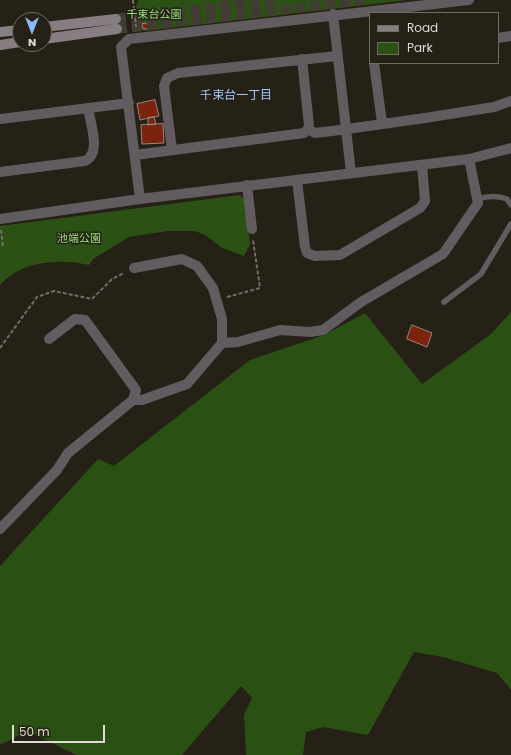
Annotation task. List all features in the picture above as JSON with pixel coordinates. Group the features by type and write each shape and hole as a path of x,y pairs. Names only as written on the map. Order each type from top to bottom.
{"street":[{"path":"140,199 121,47 129,39 333,14 469,0"},
{"path":"333,14 351,173"},
{"path":"52,27 117,24 52,37"},
{"path":"0,32 12,31"},
{"path":"499,38 511,36"},
{"path":"0,45 12,43"},
{"path":"172,150 164,86 167,78 178,74 337,56"},
{"path":"302,59 308,129"},
{"path":"374,64 382,123"},
{"path":"308,129 315,132 425,118 494,106 511,101"},
{"path":"0,119 129,103"},
{"path":"0,172 85,161 91,158 94,152 94,145 88,108"},
{"path":"135,155 304,133 308,129"},
{"path":"0,223 140,199 422,165 469,158 511,148"},
{"path":"222,343 238,342 280,330 310,332 323,330 361,302 443,254 478,203 469,158"},
{"path":"297,180 307,253 315,256 340,255 420,208 425,202 422,165"},
{"path":"247,185 252,228"},
{"path":"133,400 142,400 187,384 222,343 222,319 213,288 197,266 182,259 134,268"},
{"path":"0,529 57,470 68,453 133,400 136,390 85,320 75,319 49,339"}],"lane":[{"path":"477,199 489,196 500,196 507,199 511,205"},
{"path":"444,302 481,274 511,224"}],"path":[{"path":"133,0 135,21"},
{"path":"0,223 3,247"},
{"path":"227,297 260,288 252,228"},
{"path":"0,348 37,297 54,291 92,299 112,279 134,268"}],"green space":[{"name":"千束台公園","path":"138,0 407,0 145,31 141,28 136,7"},
{"name":"池端公園","path":"240,195 244,199 250,244 244,256 222,248 205,235 195,231 168,231 129,237 93,259 89,265 53,262 29,266 9,277 0,285 0,226"},
{"path":"511,312 511,690 497,673 443,657 414,652 368,735 323,727 306,732 303,755 246,755 244,715 252,698 241,686 182,755 76,755 28,731 0,745 0,566 98,459 114,466 250,360 324,335 365,313 422,384 491,334"}],"building":[{"path":"154,23 154,28 143,29 142,24"},
{"path":"155,100 159,116 140,120 137,104"},
{"path":"154,117 156,124 148,125 148,118"},
{"path":"163,124 164,143 142,144 141,125"},
{"path":"412,325 432,333 427,347 407,339"}],"tunnel":[{"path":"116,19 276,0"},
{"path":"117,29 364,0"}],"district":[{"name":"千束台一丁目","path":"236,96"}]}
